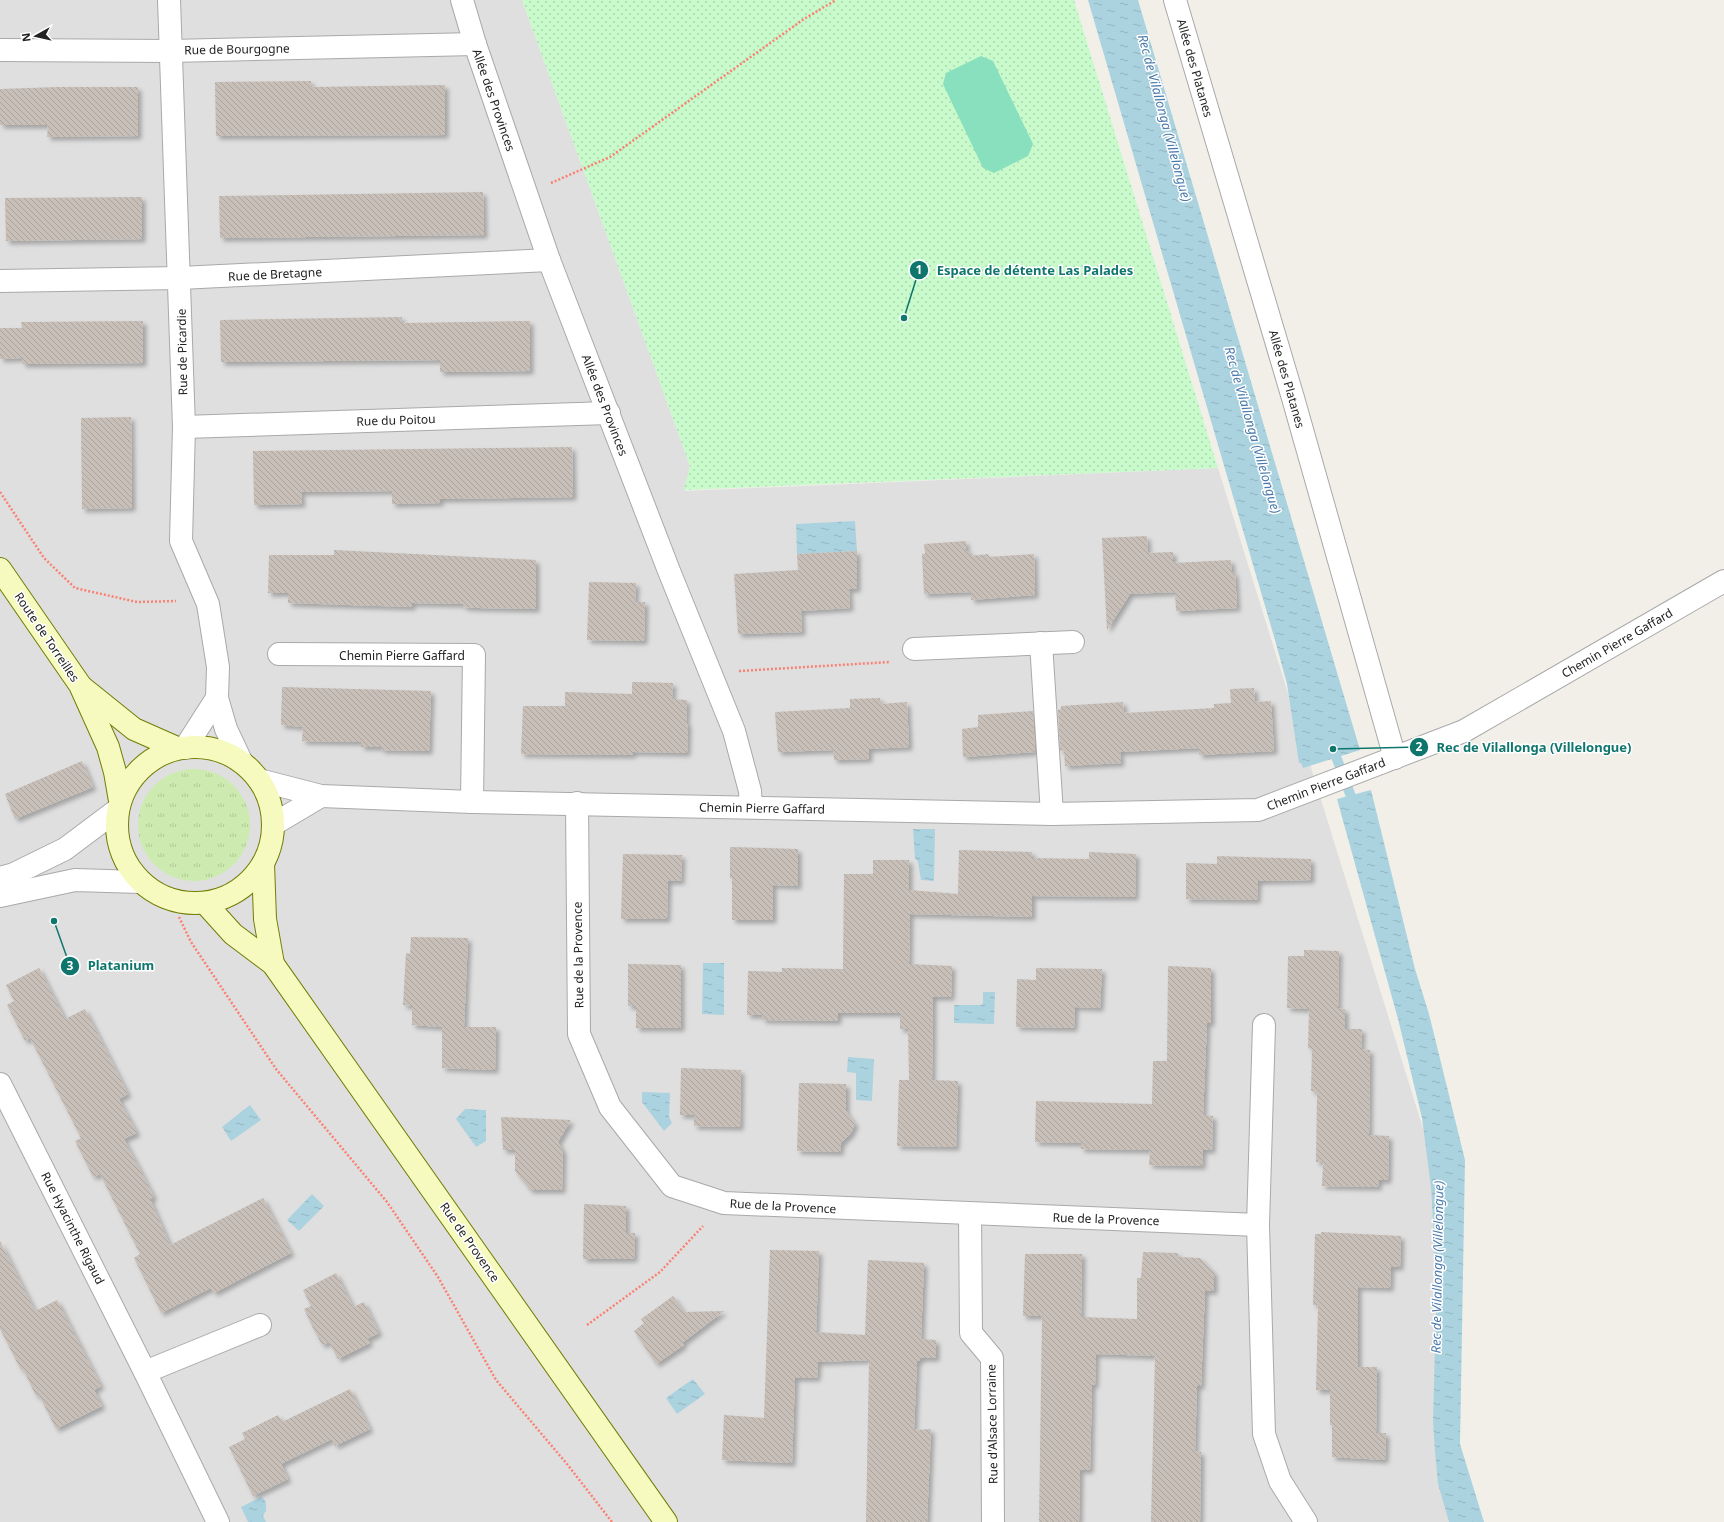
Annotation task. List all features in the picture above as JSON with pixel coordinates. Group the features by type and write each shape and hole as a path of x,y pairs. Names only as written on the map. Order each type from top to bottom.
{"main road":[{"name":"Route de Torreilles","path":"0,569 80,685"},
{"path":"80,685 134,729 181,748"},
{"path":"80,685 108,747 115,772 119,806 117,836 124,861 140,882 156,894 174,901 190,904 206,904 229,897 248,883 263,864 271,845 274,824 270,801 259,780 241,761 221,751 200,746 181,748 152,759 132,777 119,806"},
{"name":"Rue de Provence","path":"263,864 265,919 273,964"},
{"name":"Rue de Provence","path":"206,904 233,934 273,964 666,1522"}],"street":[{"name":"Rue de Picardie","path":"169,0 180,278 184,427 181,541 208,604 218,667 217,698 226,729 241,761"},
{"name":"Allée des Provinces","path":"462,0 475,44 549,260 669,571 734,731 750,792 751,808"},
{"name":"Allée des Platanes","path":"1175,0 1293,398 1395,758"},
{"name":"Rue de Bourgogne","path":"0,50 171,51 475,44"},
{"name":"Rue de Bretagne","path":"0,281 180,278 549,260"},
{"name":"Rue du Poitou","path":"184,427 609,413"},
{"name":"Chemin Pierre Gaffard","path":"259,780 321,796 472,802 1052,814 1258,810 1464,731 1724,581"},
{"path":"914,649 1072,642"},
{"path":"1041,643 1052,814"},
{"name":"Chemin Pierre Gaffard","path":"279,654 474,655 472,802"},
{"path":"181,748 217,698"},
{"path":"274,824 321,796"},
{"name":"Rue de la Provence","path":"577,803 579,1034 610,1107 672,1186 724,1203 1258,1225"},
{"path":"0,878 14,874 65,849 119,806"},
{"path":"0,896 75,880 140,882"},
{"path":"1264,1025 1258,1225 1264,1434 1280,1480 1306,1522"},
{"name":"Rue Hyacinthe Rigaud","path":"0,1084 145,1372 218,1522"},
{"name":"Rue d'Alsace Lorraine","path":"970,1214 971,1333 992,1358 993,1522"},
{"path":"145,1372 260,1325"}],"path":[{"path":"526,192 584,170 610,156 804,19 836,0"},
{"path":"0,492 44,558 75,588 137,602 182,601"},
{"path":"768,669 880,662"},
{"path":"183,927 190,942 276,1069 387,1202 438,1277 496,1380 567,1464 612,1522"},
{"path":"587,1325 660,1272 724,1203"}],"shaded area":[{"path":"0,0 522,0 690,466 685,491 1218,468 1435,1167 1453,1522 0,1522"}],"green space":[{"path":"522,0 1074,0 1218,468 684,490 690,466"},
{"path":"981,56 993,61 1033,144 1028,156 994,173 983,168 943,84 946,73"},
{"path":"194,769 205,770 215,774 225,779 233,786 240,794 245,804 249,814 249,836 245,846 240,856 233,864 225,871 215,876 205,880 194,881 183,880 173,876 163,871 155,864 148,856 143,846 139,836 138,825 139,814 143,804 148,794 155,786 163,779 173,774 183,770"}],"water":[{"path":"1088,0 1138,0 1360,750 1303,768 1301,763 1299,763 1287,684 1275,640"},
{"path":"855,521 857,551 797,554 796,524"},
{"path":"1371,790 1415,969 1429,1014 1465,1160 1460,1444 1484,1522 1449,1522 1438,1484 1433,1421 1436,1308 1434,1238 1431,1187 1422,1118 1398,1019 1337,799"},
{"path":"913,829 935,829 934,881 921,880 918,862 915,858"},
{"path":"703,963 724,963 724,1015 702,1014"},
{"path":"983,992 995,992 994,1024 954,1023 954,1005 981,1005 983,1003"},
{"path":"848,1057 874,1059 872,1101 856,1100 856,1073 847,1072"},
{"path":"642,1092 670,1093 669,1117 672,1123 664,1131 642,1102"},
{"path":"250,1105 261,1120 231,1141 222,1127"},
{"path":"465,1109 486,1110 486,1141 476,1147 456,1119"},
{"path":"312,1194 324,1206 299,1231 287,1220"},
{"path":"693,1379 705,1394 677,1414 666,1398"},
{"path":"261,1497 266,1503 266,1511 263,1515 266,1522 248,1522 241,1507"}],"building":[{"path":"311,81 311,87 445,85 445,135 216,136 215,82"},
{"path":"138,87 138,136 47,137 48,125 0,125 0,89"},
{"path":"483,192 484,235 220,238 219,196"},
{"path":"142,197 142,239 6,241 5,198"},
{"path":"402,317 402,323 530,321 530,371 440,372 440,360 221,362 220,320"},
{"path":"143,321 143,363 22,364 22,358 0,359 0,328 22,328 21,322"},
{"path":"131,417 132,508 82,509 81,418"},
{"path":"572,447 573,497 440,499 440,503 392,504 392,491 301,492 302,504 254,505 253,451"},
{"path":"1147,536 1148,553 1173,552 1173,563 1231,560 1232,572 1235,573 1237,608 1176,611 1175,592 1130,594 1107,630 1102,538"},
{"path":"966,541 966,551 970,551 970,556 988,554 989,557 1034,554 1035,595 971,600 971,592 924,594 922,554 925,554 924,544"},
{"path":"334,550 536,560 536,609 463,607 463,604 412,603 412,607 288,603 288,593 268,593 269,555 334,555"},
{"path":"857,551 857,589 849,589 850,608 801,611 802,632 738,634 734,574 798,570 797,554"},
{"path":"589,582 636,583 635,602 645,602 644,641 587,640"},
{"path":"632,682 673,683 672,699 687,700 687,753 633,752 632,755 521,754 523,706 565,706 565,692 632,694"},
{"path":"282,687 431,691 429,751 381,750 381,747 361,747 361,742 302,741 303,727 281,725"},
{"path":"1254,688 1255,702 1271,701 1274,751 1199,755 1199,748 1120,752 1121,763 1065,766 1064,750 1060,751 1058,710 1061,709 1061,706 1123,702 1124,713 1214,708 1214,704 1231,703 1230,689"},
{"path":"880,698 881,704 907,702 909,747 869,749 869,759 834,760 833,750 778,752 775,712 850,708 850,699"},
{"path":"1033,711 1035,752 963,757 962,729 978,727 978,715"},
{"path":"82,761 93,787 15,819 5,794"},
{"path":"730,847 798,849 798,886 773,885 773,920 732,920"},
{"path":"959,850 1032,852 1032,858 1089,859 1089,852 1136,854 1135,897 1032,896 1032,917 910,914 909,964 952,966 951,997 933,997 932,1080 958,1081 956,1147 897,1146 899,1080 909,1080 908,1029 900,1029 900,1013 838,1013 838,1021 762,1020 762,1015 747,1015 748,971 782,972 782,968 843,969 844,874 873,874 873,860 909,860 909,890 958,894"},
{"path":"623,854 682,855 681,881 668,881 667,919 621,919"},
{"path":"1217,856 1311,859 1311,880 1258,881 1257,900 1186,899 1186,863 1217,864"},
{"path":"411,937 468,938 464,1027 496,1027 495,1070 442,1068 442,1027 412,1025 412,1006 403,1005 406,953 410,954"},
{"path":"1304,950 1339,951 1338,1008 1345,1009 1345,1029 1362,1029 1361,1049 1370,1050 1369,1135 1389,1136 1388,1180 1379,1180 1378,1187 1322,1186 1323,1162 1316,1162 1317,1092 1311,1091 1312,1049 1308,1048 1309,1009 1287,1008 1288,956 1304,956"},
{"path":"628,964 681,965 681,1028 636,1028 636,1006 628,1006"},
{"path":"1168,966 1211,968 1211,1023 1207,1023 1203,1115 1213,1116 1212,1150 1203,1150 1202,1166 1149,1165 1150,1150 1081,1149 1081,1143 1035,1142 1036,1101 1152,1104 1153,1061 1167,1061"},
{"path":"39,968 65,1019 85,1009 128,1094 119,1099 137,1133 124,1139 154,1197 150,1199 170,1245 263,1198 291,1253 214,1293 211,1288 161,1313 134,1258 140,1254 100,1174 93,1177 75,1141 81,1138 30,1038 25,1041 7,1005 14,1001 6,985"},
{"path":"1036,968 1102,969 1100,1008 1075,1007 1074,1028 1016,1027 1017,979 1036,980"},
{"path":"681,1068 741,1070 740,1127 694,1126 694,1115 680,1115"},
{"path":"799,1083 846,1084 846,1111 855,1124 851,1133 841,1143 840,1152 797,1151"},
{"path":"501,1117 571,1120 558,1142 563,1151 562,1190 530,1190 515,1171 515,1150 503,1150"},
{"path":"584,1204 626,1206 626,1233 635,1233 634,1259 583,1259"},
{"path":"1321,1232 1401,1236 1400,1267 1391,1267 1390,1288 1358,1287 1358,1367 1377,1367 1376,1433 1386,1433 1385,1460 1332,1457 1330,1390 1316,1390 1318,1305 1313,1305 1315,1234 1321,1234"},
{"path":"0,1241 35,1311 57,1300 101,1386 94,1390 102,1406 56,1429 39,1395 36,1396 23,1369 21,1370 0,1329"},
{"path":"770,1250 819,1251 816,1332 865,1335 868,1260 924,1263 921,1339 936,1340 936,1358 920,1358 920,1361 917,1361 914,1430 931,1429 927,1522 866,1522 869,1360 818,1362 817,1378 795,1378 792,1463 722,1460 724,1415 764,1418"},
{"path":"1143,1252 1178,1253 1178,1257 1200,1258 1214,1273 1214,1291 1205,1291 1201,1386 1197,1386 1195,1451 1201,1452 1200,1522 1151,1522 1155,1356 1096,1354 1095,1385 1092,1385 1090,1470 1080,1470 1079,1522 1039,1522 1042,1316 1023,1316 1025,1254 1082,1254 1081,1317 1137,1319 1137,1278 1141,1278"},
{"path":"336,1273 353,1307 364,1302 379,1333 367,1339 370,1343 338,1359 329,1342 322,1345 313,1328 304,1309 311,1306 303,1290"},
{"path":"673,1296 684,1312 724,1311 682,1343 684,1345 656,1364 634,1331 644,1323 641,1319"},
{"path":"350,1389 370,1429 335,1446 332,1439 281,1464 288,1479 253,1496 229,1447 245,1439 242,1433 278,1415 282,1422"}],"waterway":[{"name":"Rec de Vilallonga (Villelongue)","path":"1332,746 1355,807"}],"place":[{"name":"Espace de détente Las Palades","path":"904,318"},
{"name":"Rec de Vilallonga (Villelongue)","path":"1333,749"},
{"name":"Platanium","path":"54,921"}]}
